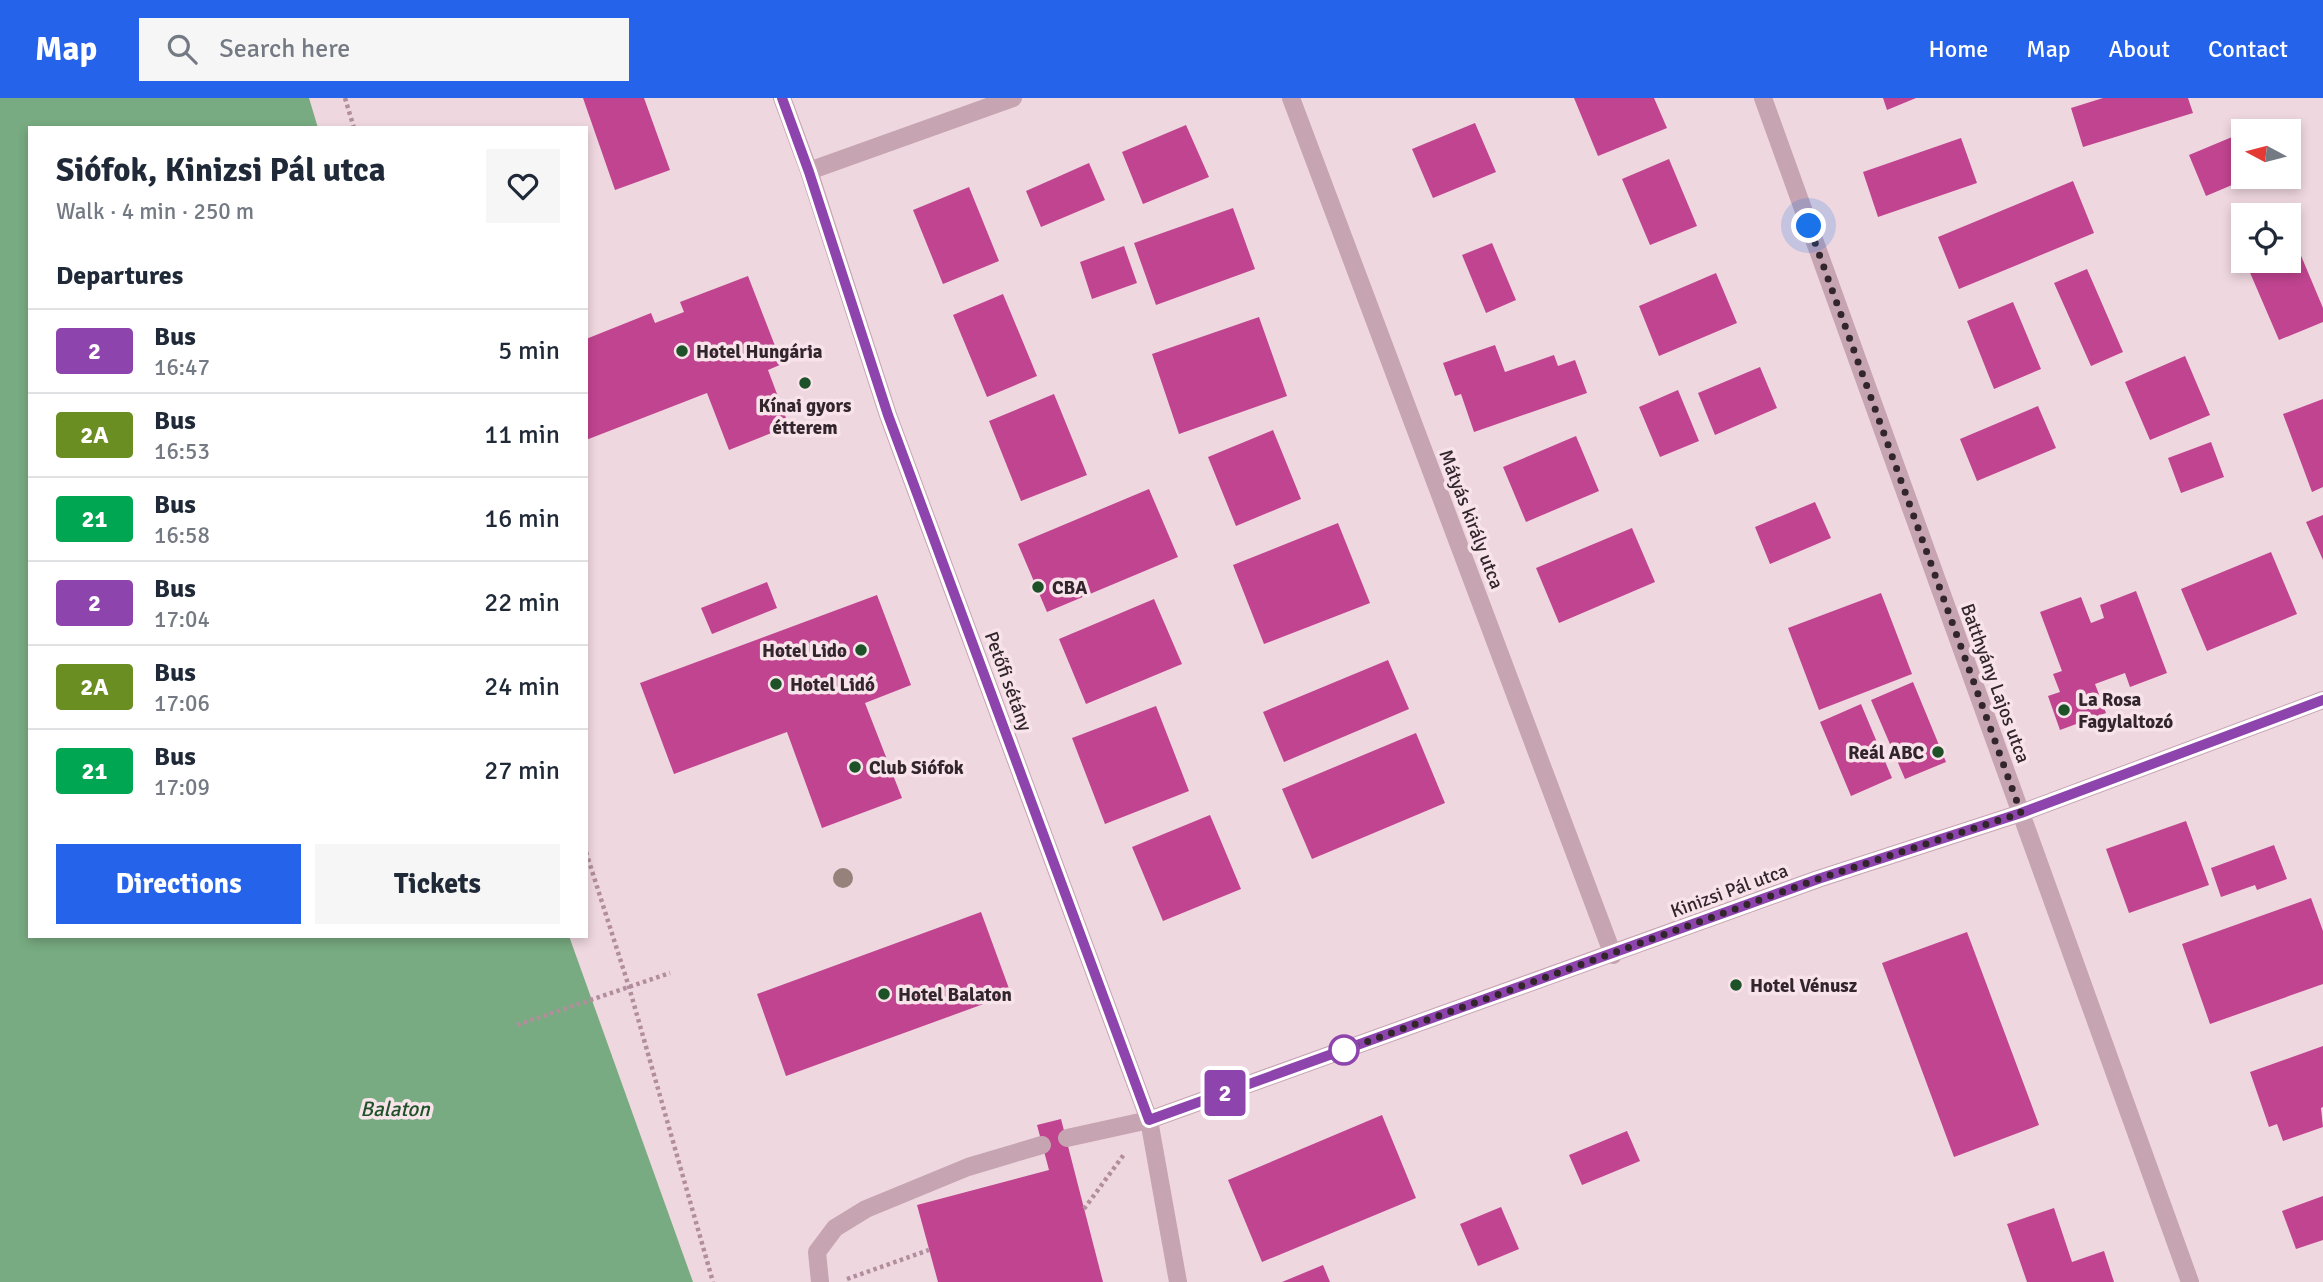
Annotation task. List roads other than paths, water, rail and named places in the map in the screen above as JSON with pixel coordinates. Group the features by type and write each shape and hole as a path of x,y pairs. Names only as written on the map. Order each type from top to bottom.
{"street":[{"name":"Petőfi sétány","path":"782,98 809,172 888,415 1149,1120 1178,1282"},
{"path":"809,172 1013,98"},
{"name":"Mátyás király utca","path":"1291,98 1612,955"},
{"name":"Batthyány Lajos utca","path":"1763,98 2190,1282"},
{"name":"Kinizsi Pál utca","path":"1067,1138 1149,1120 1818,879 2021,813 2323,700"},
{"path":"820,1282 817,1252 835,1228 866,1209 968,1167 1042,1145"}],"water":[{"name":"Balaton","path":"0,98 309,98 317,126 28,126 28,938 570,938 693,1282 0,1282"}],"place":[{"name":"Hotel Hungária","path":"682,351"},
{"name":"Kínai gyors étterem","path":"805,383"},
{"name":"CBA","path":"1038,587"},
{"name":"Hotel Lido","path":"861,650"},
{"name":"Hotel Lidó","path":"776,684"},
{"name":"La Rosa Fagylaltozó","path":"2064,710"},
{"name":"Reál ABC","path":"1938,752"},
{"name":"Club Siófok","path":"855,767"},
{"name":"Hotel Vénusz","path":"1736,985"},
{"name":"Hotel Balaton","path":"884,994"}]}
